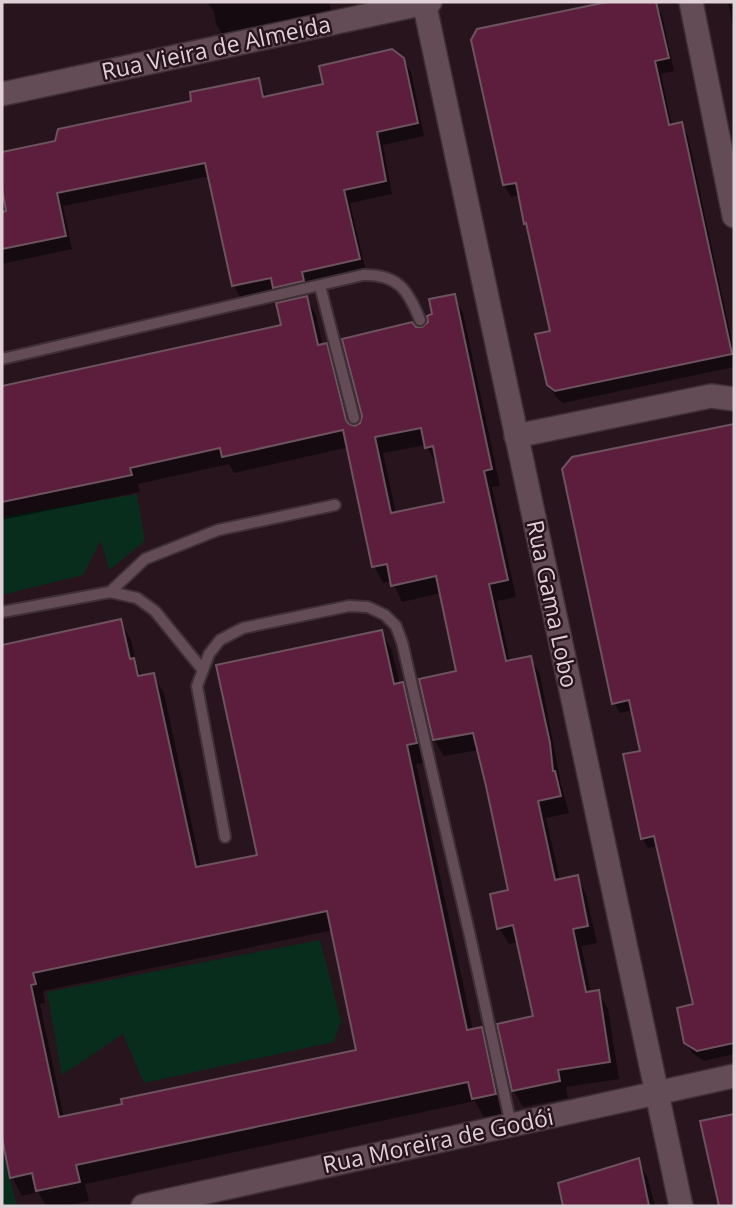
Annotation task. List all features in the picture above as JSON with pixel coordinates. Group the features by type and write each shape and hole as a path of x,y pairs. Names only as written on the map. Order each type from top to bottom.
{"street":[{"name":"Rua Vieira de Almeida","path":"2,94 426,2"},
{"name":"Rua Gama Lobo","path":"426,2 681,1206"},
{"path":"691,2 728,163 734,216"},
{"path":"516,436 711,396 734,384"},
{"path":"711,396 734,398"},
{"name":"Rua Moreira de Godói","path":"143,1206 186,1202 511,1125 734,1076"}],"lane":[{"path":"2,359 363,275 378,275 402,287 410,296 421,320"},
{"path":"320,286 354,418"},
{"path":"110,592 145,559 218,530 335,505"},
{"path":"2,612 110,592 137,598 155,611 202,669"},
{"path":"225,837 197,686 209,654 220,640 243,628 349,606 368,607 384,615 396,626 402,642 511,1125"}],"green space":[{"path":"137,494 145,541 109,570 101,540 83,575 2,595 2,517"},
{"path":"320,940 341,1021 334,1042 144,1083 123,1034 62,1075 47,992"},
{"path":"2,1148 17,1206 2,1206"}],"building":[{"path":"607,2 656,2 669,58 655,61 669,125 682,122 732,354 555,391 547,385 535,334 550,331 526,223 524,224 516,183 503,185 471,40 477,29"},
{"path":"392,49 404,58 418,123 377,132 386,181 344,190 360,259 302,272 304,281 273,288 271,278 232,286 205,163 57,193 66,236 2,249 2,212 6,211 2,189 2,152 55,141 58,129 191,101 190,92 259,78 263,97 323,84 319,66"},
{"path":"455,294 492,469 484,471 508,580 489,584 506,661 531,656 550,743 553,771 561,796 538,801 555,880 578,875 588,926 573,929 586,992 599,990 610,1062 558,1070 560,1081 512,1091 497,1024 533,1016 513,925 497,929 490,894 508,890 486,786 473,733 433,740 419,679 456,671 436,576 391,586 387,564 372,567 343,430 222,457 220,448 130,468 132,475 2,502 2,386 281,325 276,303 307,296 318,345 327,343 346,420 355,426 360,423 362,416 342,339 412,322 416,327 422,327 428,322 427,316 432,314 429,299","holes":["421,428 425,448 433,446 444,502 391,513 375,437"]},
{"path":"734,424 734,1043 697,1051 684,1043 677,1008 693,1004 654,836 641,839 623,754 640,751 629,700 612,704 562,469 572,457"},
{"path":"121,619 130,659 134,658 138,676 154,673 196,867 257,855 216,665 382,630 394,684 403,682 417,743 407,745 467,1030 482,1027 496,1094 472,1099 468,1082 76,1165 80,1182 36,1191 32,1173 10,1178 2,1138 2,645","holes":["327,911 356,1050 121,1099 122,1104 59,1117 31,985 36,984 33,973"]},
{"path":"734,1114 734,1206 719,1206 700,1121"},
{"path":"639,1158 649,1206 563,1206 558,1183"}]}
